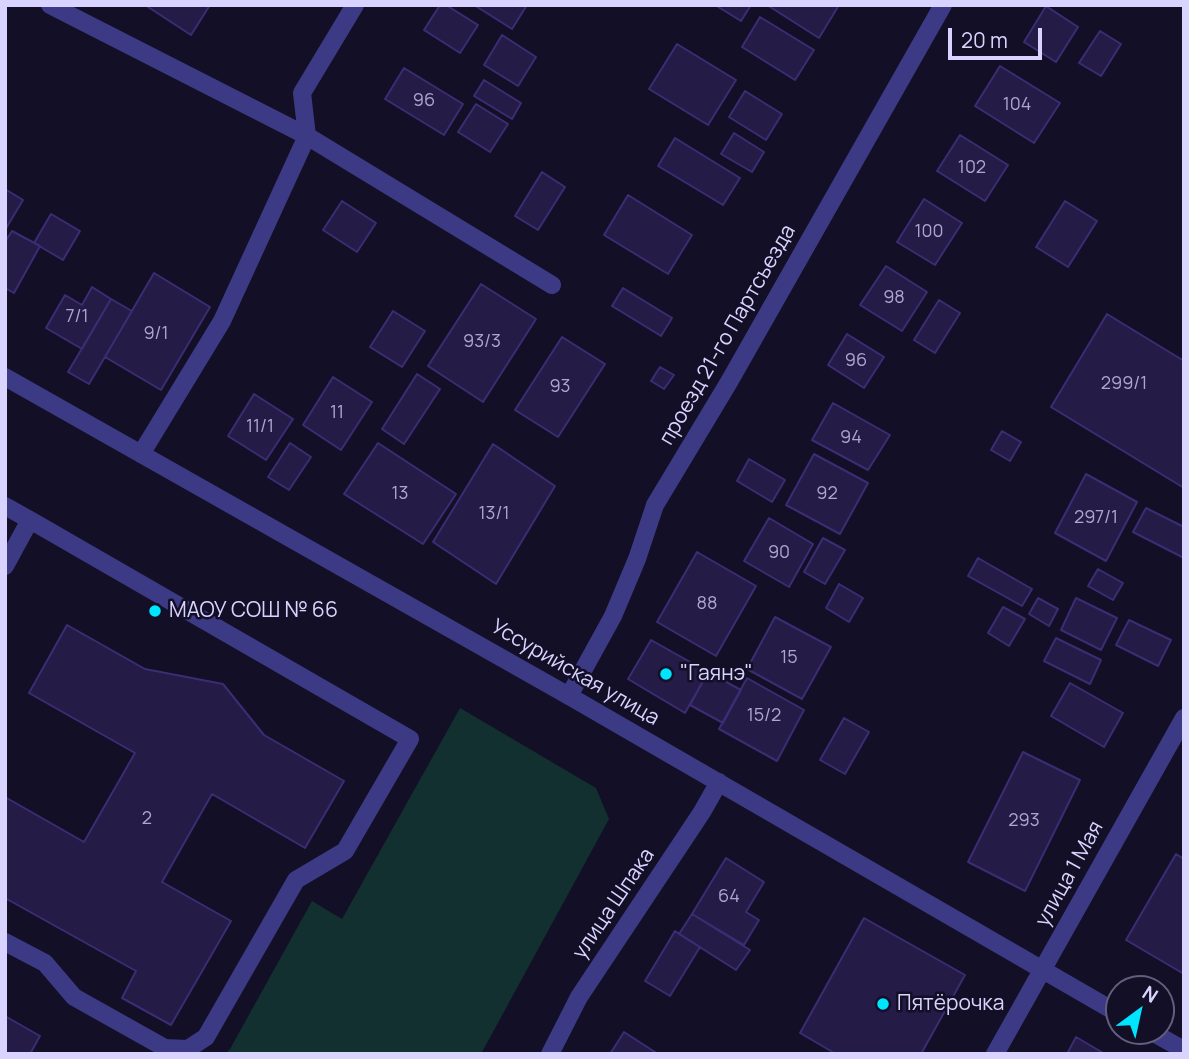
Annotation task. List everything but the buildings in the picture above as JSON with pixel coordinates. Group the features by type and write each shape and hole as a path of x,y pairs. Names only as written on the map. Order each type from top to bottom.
{"street":[{"path":"50,5 307,136 552,285"},
{"path":"141,454 222,321 307,136 302,93 355,5"},
{"name":"проезд 21-го Партсъезда","path":"569,696 613,616 637,559 655,505 729,382 943,5"},
{"name":"Уссурийская улица","path":"5,377 569,696 1105,1005"},
{"path":"5,506 410,740 345,851 296,880 206,1037 188,1049 165,1048 74,997 45,963 5,942"},
{"path":"5,566 30,520"},
{"name":"улица 1 Мая","path":"995,1054 1184,718"},
{"name":"улица Шпака","path":"551,1054 579,997 702,812 719,782"}],"green space":[{"path":"460,708 596,788 609,819 481,1054 225,1054 312,901 342,919"}],"place":[{"name":"МАОУ СОШ № 66","path":"155,611"},
{"name":"\"Гаянэ\"","path":"666,674"},
{"name":"Пятёрочка","path":"883,1004"}]}
